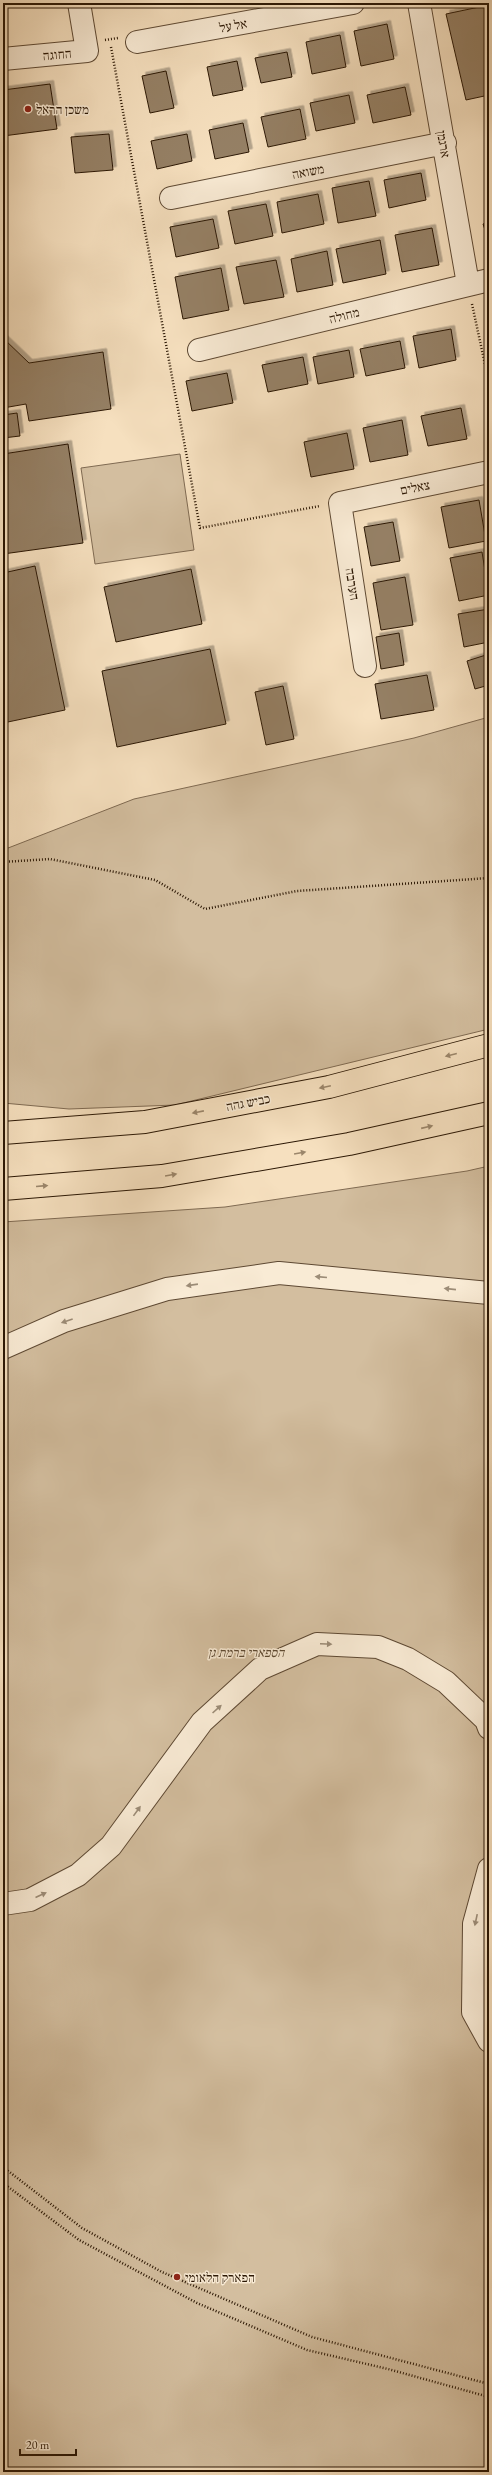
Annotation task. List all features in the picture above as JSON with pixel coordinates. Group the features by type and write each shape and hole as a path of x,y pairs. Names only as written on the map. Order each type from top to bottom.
{"highway":[{"name":"כביש גהה","path":"3,1133 145,1122 329,1087 489,1045"},
{"path":"3,1189 162,1176 349,1144 489,1113"},
{"path":"3,1121 67,1128"}],"street":[{"name":"החוגה","path":"3,58 86,47 79,3"},
{"name":"אל על","path":"137,42 353,3"},
{"name":"ארגמן","path":"419,3 468,284"},
{"name":"משואה","path":"171,198 444,143"},
{"name":"מחולה","path":"199,350 489,280"},
{"name":"צאלים","path":"340,502 489,472"},
{"name":"הערבה","path":"340,502 365,666"},
{"path":"3,1348 64,1321 167,1289 279,1273 489,1293"},
{"path":"3,1904 30,1900 78,1875 111,1846 202,1722 260,1670 317,1644 378,1647 408,1659 446,1682 486,1720 489,1728"},
{"path":"489,1869 474,1924 473,2012 489,2041"}],"path":[{"path":"136,35 137,42 86,47 136,35"},
{"path":"468,284 489,383"},
{"path":"3,862 50,859 156,880 205,909 297,891 489,878"},
{"path":"3,2167 82,2228 162,2272 312,2337 449,2371 489,2384"},
{"path":"3,2183 79,2240 130,2269 197,2303 307,2350 388,2369 489,2397"}],"green space":[{"path":"180,454 194,550 95,564 81,468"},
{"path":"489,717 489,1029 175,1105 69,1109 3,1103 3,850 134,799 414,738"},
{"name":"הספארי ברמת גן","path":"489,1166 489,2472 3,2472 3,1222 225,1207 467,1171"}],"building":[{"path":"484,6 489,29 489,95 466,100 446,14"},
{"path":"387,24 394,59 361,66 354,31"},
{"path":"340,35 346,67 312,74 306,42"},
{"path":"287,52 292,77 261,83 255,58"},
{"path":"237,61 243,90 213,96 207,67"},
{"path":"166,71 174,108 150,113 142,76"},
{"name":"משכן הראל","path":"50,84 57,129 3,136 3,90"},
{"path":"405,87 411,115 373,123 367,95"},
{"path":"349,95 355,123 316,131 310,103"},
{"path":"300,109 306,139 268,147 261,117"},
{"path":"243,123 249,152 215,159 209,130"},
{"path":"109,134 113,170 75,173 71,137"},
{"path":"187,134 192,161 157,169 151,141"},
{"path":"421,173 426,200 389,208 384,180"},
{"path":"369,181 376,216 338,223 332,188"},
{"path":"318,194 324,224 282,233 277,202"},
{"path":"266,204 273,236 235,244 228,211"},
{"path":"213,219 219,248 176,257 170,227"},
{"path":"489,222 489,242 483,224"},
{"path":"432,228 439,265 402,272 395,235"},
{"path":"380,240 386,274 343,283 336,249"},
{"path":"327,251 333,285 297,292 291,259"},
{"path":"276,260 284,297 244,304 236,267"},
{"path":"221,268 229,310 183,319 175,277"},
{"path":"451,329 456,360 419,368 413,336"},
{"path":"3,338 29,363 103,352 111,409 29,421 26,404 3,408"},
{"path":"400,341 405,368 366,376 360,349"},
{"path":"349,350 354,377 318,384 313,357"},
{"path":"303,357 308,384 268,392 262,365"},
{"path":"227,373 233,403 192,411 186,381"},
{"path":"461,408 467,439 428,446 421,416"},
{"path":"17,413 20,436 3,438 3,415"},
{"path":"402,420 408,455 370,462 363,428"},
{"path":"347,433 354,469 311,477 304,442"},
{"path":"68,444 83,543 3,554 3,454"},
{"path":"479,500 486,541 449,548 441,507"},
{"path":"393,522 400,561 371,566 364,527"},
{"path":"482,552 489,595 459,601 450,558"},
{"path":"35,566 65,710 3,723 3,573"},
{"path":"191,569 202,624 116,642 104,587"},
{"path":"405,577 413,625 381,630 373,583"},
{"path":"489,609 489,642 464,647 458,614"},
{"path":"399,633 404,665 381,669 376,637"},
{"path":"210,649 226,724 117,747 102,671"},
{"path":"489,654 489,685 475,689 467,661"},
{"path":"427,675 434,710 381,719 375,684"},
{"path":"283,686 294,739 266,745 255,692"}],"place":[{"name":"משכן הראל","path":"28,109"},
{"name":"הפארק הלאומי","path":"177,2277"}]}
